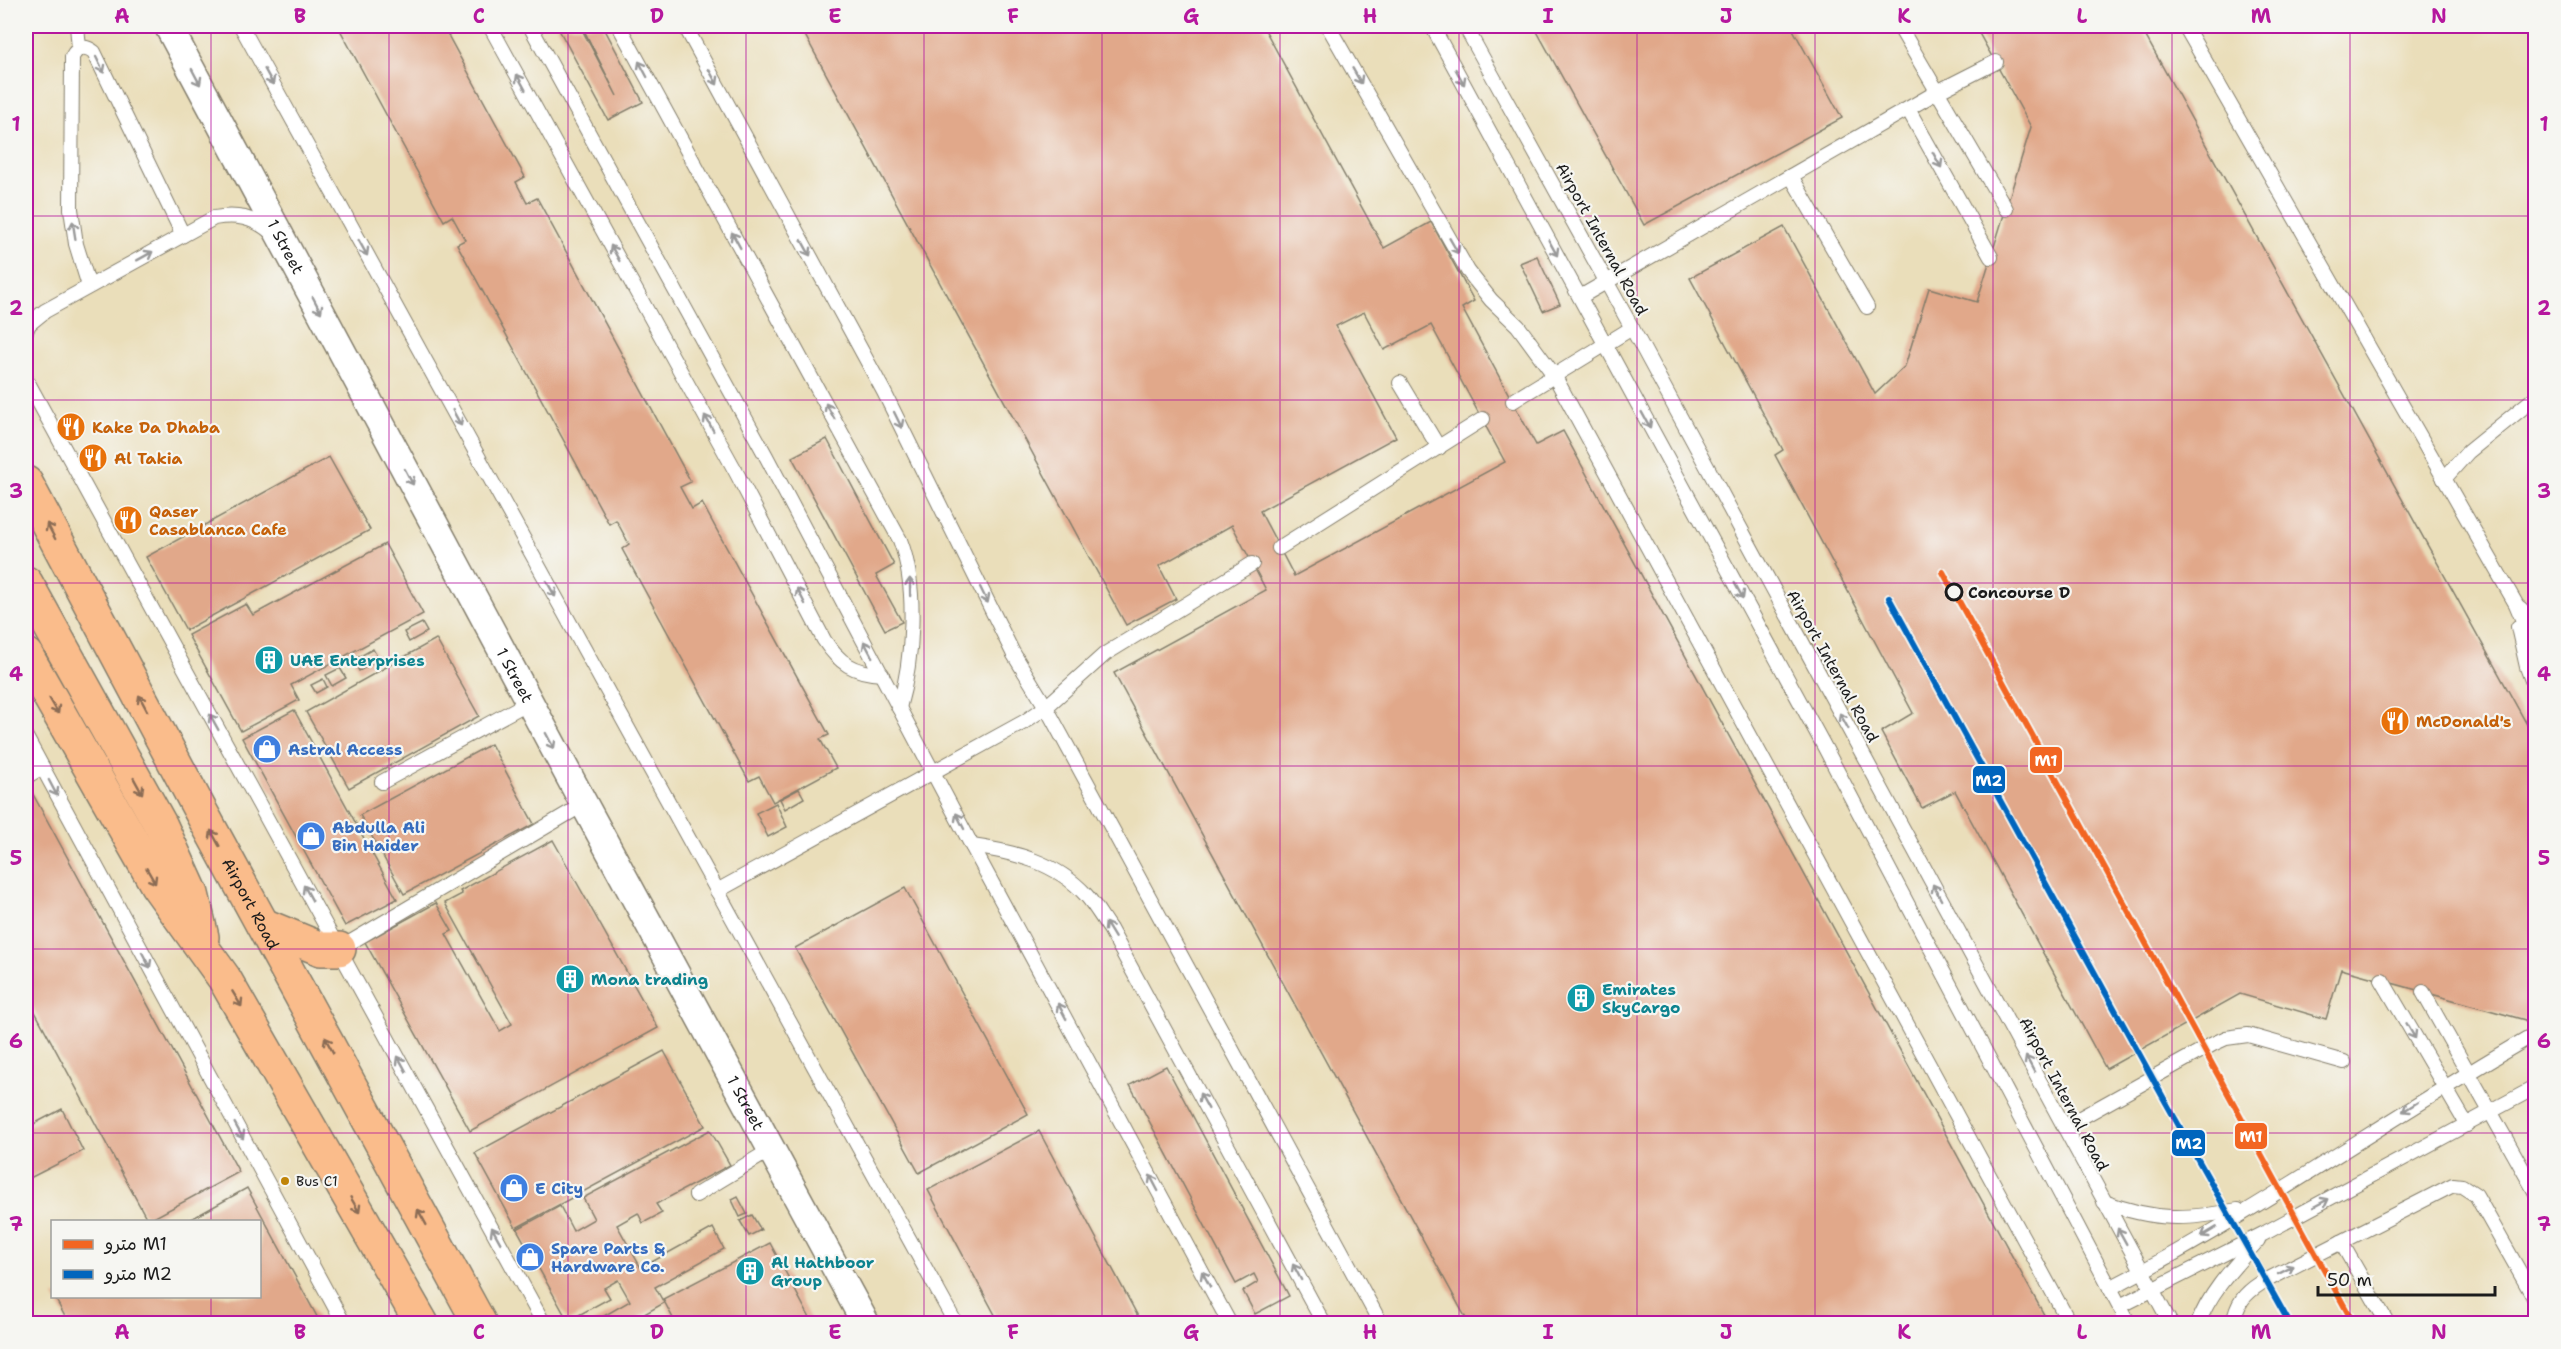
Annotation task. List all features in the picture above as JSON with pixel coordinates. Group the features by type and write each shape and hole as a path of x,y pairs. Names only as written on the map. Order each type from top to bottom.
{"highway":[{"name":"Airport Road","path":"26,483 480,1323"},
{"path":"26,583 176,857 192,894 205,951"},
{"path":"26,656 157,885 238,1001 422,1323"},
{"path":"263,925 321,949 339,949"}],"street":[{"name":"1 Street","path":"169,28 529,702 867,1323"}],"lane":[{"path":"76,26 80,48"},
{"path":"241,26 956,1323"},
{"path":"490,26 736,471 824,640 834,656 848,667 865,673 882,674"},
{"path":"530,26 766,456 972,846 1230,1323"},
{"path":"619,26 900,540 906,556 911,586 909,659 899,708"},
{"path":"685,26 884,392 1013,654 1046,707 1381,1323"},
{"path":"1328,26 1468,271 1491,300 1518,326 1554,375 2070,1323"},
{"path":"1432,26 1824,746 2129,1323"},
{"name":"Airport Internal Road","path":"1465,26 1607,282 2171,1323"},
{"path":"2185,26 2516,604 2535,652"},
{"path":"1903,27 1937,92 2006,210"},
{"path":"89,286 76,244 71,209 72,57 80,48 85,47 94,52 183,235"},
{"path":"1580,297 1937,92 1996,62"},
{"path":"1908,109 1991,257"},
{"path":"1791,176 1867,307"},
{"path":"26,331 29,324 45,311 214,218 231,215 248,218 264,226 282,240"},
{"path":"1513,401 1632,328"},
{"path":"26,379 544,1323"},
{"path":"1400,383 1439,448"},
{"path":"2444,478 2468,452 2535,397"},
{"path":"1279,548 1483,419"},
{"path":"717,891 1024,722 1046,707 1105,654 1252,564"},
{"path":"2516,604 2535,613"},
{"path":"2516,604 2535,624"},
{"path":"2516,604 2522,646 2535,691"},
{"path":"382,782 529,702"},
{"path":"26,737 344,1323"},
{"path":"26,777 42,767"},
{"path":"339,949 584,804"},
{"path":"972,846 1012,852 1052,868 1086,895 1110,929 1324,1323"},
{"path":"2382,980 2467,1125"},
{"path":"2423,992 2492,1112 2535,1193"},
{"path":"2110,1288 2142,1272 2444,1086 2533,1035"},
{"path":"2064,1127 2213,1044 2236,1036 2260,1036 2344,1062"},
{"path":"2120,1306 2151,1288 2263,1234 2535,1087"},
{"path":"696,1195 772,1149"},
{"path":"2234,1323 2236,1308 2246,1293 2445,1188 2462,1186 2476,1195 2534,1295"},
{"path":"2104,1203 2149,1216 2175,1218 2197,1218 2249,1208"},
{"path":"2198,1323 2210,1298 2223,1280 2263,1234"},
{"path":"2341,1242 2388,1323"}],"building":[{"path":"338,26 443,26 525,177 516,182 527,203 537,198 691,482 680,487 692,509 702,503 829,735 820,739 836,768 773,802 759,776 749,781 622,549 629,544 616,520 609,524 457,244 465,240 452,216 444,221"},
{"path":"557,26 580,26 617,96 582,26 603,26 643,102 608,120"},
{"name":"Emirates SkyCargo","path":"800,26 1263,26 1384,248 1431,222 1474,301 1462,308 1536,445 1563,431 2049,1324 1469,1324 1114,673 1266,590 1232,525 1159,566 1176,599 1126,625","holes":["1364,312 1384,350 1431,325 1505,462 1294,576 1260,511 1396,437 1336,326"]},
{"path":"1534,26 1791,26 1842,118 1644,225"},
{"name":"Concourse D","path":"1975,26 2140,26 2536,741 2536,1040 2525,1020 2341,969 2326,1019 2240,994 2106,1069 1955,791 1922,808 1881,732 1913,713 1775,455 1783,450 1690,278 1784,227 1875,394 1905,366 1929,288 1977,302 2031,127"},
{"path":"1537,256 1560,304 1543,311 1520,263"},
{"path":"827,439 894,565 876,575 902,622 885,630 792,457"},
{"path":"329,457 370,530 186,630 146,557"},
{"name":"UAE Enterprises","path":"385,544 423,614 291,685 299,700 241,731 188,635 246,604 253,615"},
{"path":"422,623 427,632 409,642 404,632"},
{"path":"436,639 479,716 349,788 306,712"},
{"path":"373,649 379,660 359,671 353,660"},
{"path":"340,668 346,678 332,686 326,675"},
{"path":"323,679 327,687 316,693 311,685"},
{"path":"294,710 397,899 345,926 242,738"},
{"path":"491,744 534,824 404,894 360,815"},
{"path":"29,787 239,1172 150,1220 147,1220 26,995 26,788"},
{"path":"799,789 804,798 785,809 780,799"},
{"path":"776,803 787,827 768,837 756,813"},
{"name":"Mona trading","path":"553,840 658,1028 470,1131 365,942 436,903 452,931 446,934 500,1031 512,1024 445,903 462,894 460,891"},
{"path":"905,888 1028,1114 919,1173 795,948"},
{"path":"664,1051 705,1126 516,1228 475,1153"},
{"path":"1166,1066 1289,1296 1255,1314 1243,1291 1258,1282 1254,1274 1236,1284 1130,1085"},
{"path":"62,1109 83,1151 26,1180 26,1128"},
{"path":"710,1130 730,1165 656,1204 662,1213 643,1223 638,1213 617,1225 641,1268 713,1228 724,1249 655,1287 664,1303 639,1317 642,1324 590,1324 630,1301 618,1280 604,1288 610,1298 568,1321 517,1229 560,1206 573,1231 594,1219 583,1198"},
{"path":"1039,1131 1142,1324 1000,1324 928,1190"},
{"path":"247,1188 321,1324 69,1324 55,1298 261,1298 261,1220 190,1220"},
{"path":"738,1197 747,1214 740,1217 732,1200"},
{"path":"752,1215 761,1230 749,1236 740,1221"},
{"name":"Al Hathboor Group","path":"770,1243 813,1324 676,1324 663,1299"}],"metro line":[{"name":"M1","path":"1943,572 2354,1324"},
{"name":"M2","path":"1889,598 2290,1324"}],"place":[{"name":"Kake Da Dhaba","path":"71,427"},
{"name":"Al Takia","path":"93,458"},
{"name":"Qaser Casablanca Cafe","path":"128,520"},
{"name":"Concourse D","path":"1954,592"},
{"name":"UAE Enterprises","path":"269,660"},
{"name":"McDonald's","path":"2395,721"},
{"name":"Astral Access","path":"267,749"},
{"name":"Abdulla Ali Bin Haider","path":"311,836"},
{"name":"Mona trading","path":"570,979"},
{"name":"Emirates SkyCargo","path":"1581,998"},
{"name":"Bus C1","path":"285,1181"},
{"name":"E City","path":"514,1188"},
{"name":"Spare Parts & Hardware Co.","path":"530,1257"},
{"name":"Al Hathboor Group","path":"750,1271"}]}
